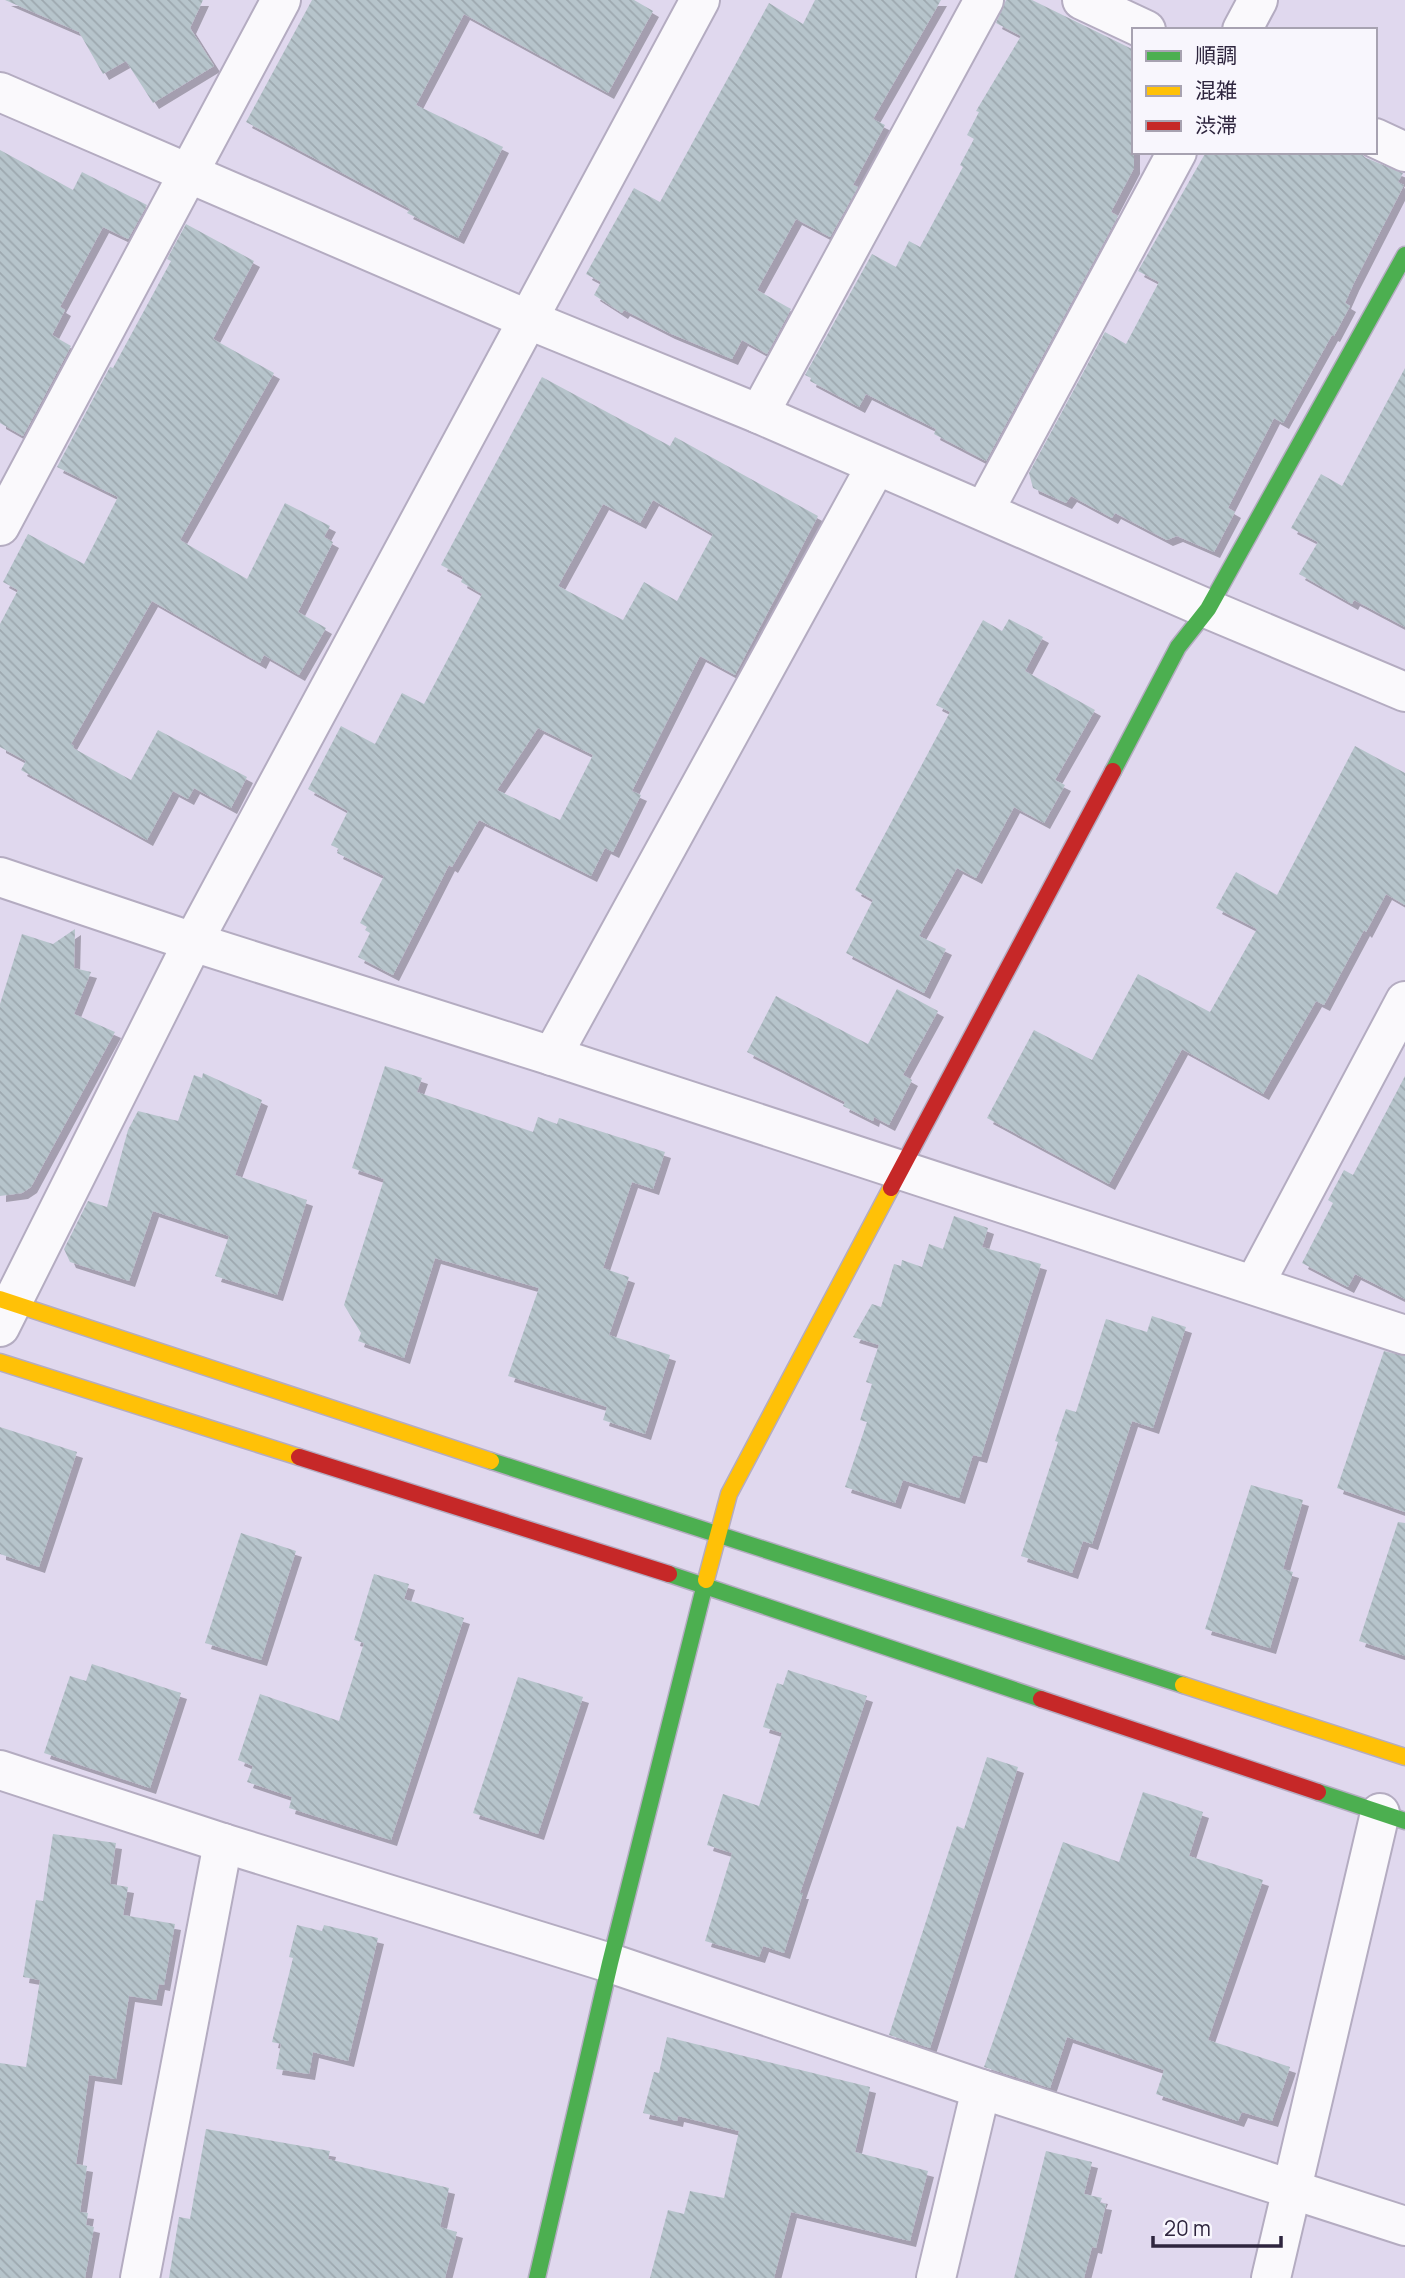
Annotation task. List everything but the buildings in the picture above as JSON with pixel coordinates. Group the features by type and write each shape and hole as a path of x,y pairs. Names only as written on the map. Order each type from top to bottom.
{"street":[{"path":"0,526 281,0"},
{"path":"700,0 193,942 4,1310 1403,1752"},
{"path":"760,414 984,0"},
{"path":"1082,0 1142,28"},
{"path":"1243,28 1258,0"},
{"path":"0,92 529,320 760,414 1405,692"},
{"path":"1377,139 1405,152"},
{"path":"984,511 1176,154"},
{"path":"537,2278 610,1963 729,1494 1178,647 1208,609 1405,254"},
{"path":"552,1056 876,466"},
{"path":"0,877 1405,1335"},
{"path":"1254,1285 1405,1001"},
{"path":"0,1362 705,1586 1393,1817 1292,2188 1271,2278"},
{"path":"0,1770 223,1843 610,1963 981,2089 1405,2226"},
{"path":"140,2278 223,1843"},
{"path":"936,2278 981,2089"}],"traffic: fast":[{"path":"1113,771 1178,647 1208,609 1405,255"},
{"path":"491,1461 1183,1685"},
{"path":"669,1574 1041,1699"},
{"path":"537,2278 610,1963 706,1580"},
{"path":"1318,1792 1405,1821"}],"traffic: slow":[{"path":"706,1580 729,1494 891,1188"},
{"path":"0,1299 491,1461"},
{"path":"0,1362 299,1457"},
{"path":"1183,1685 1405,1757"}],"traffic: jam":[{"path":"891,1188 1113,771"},
{"path":"299,1457 669,1574"},
{"path":"1041,1699 1318,1792"}]}
